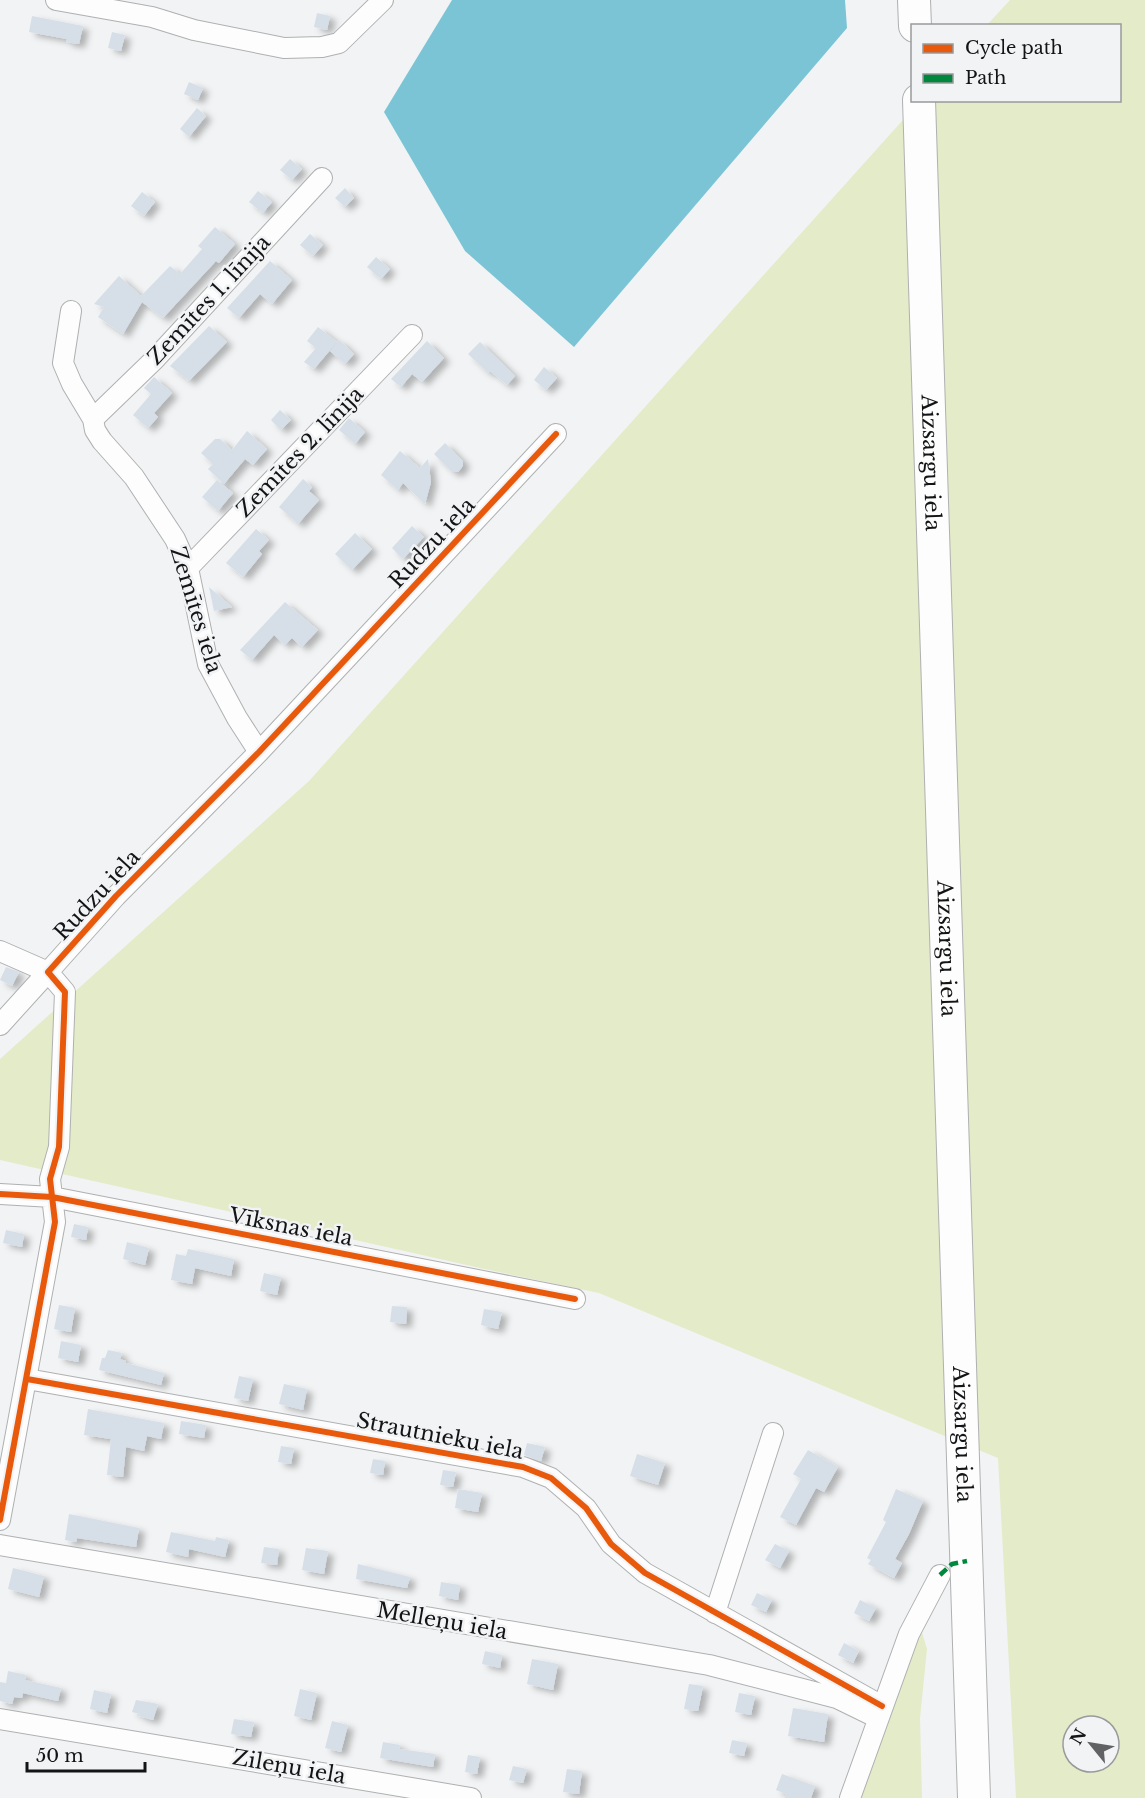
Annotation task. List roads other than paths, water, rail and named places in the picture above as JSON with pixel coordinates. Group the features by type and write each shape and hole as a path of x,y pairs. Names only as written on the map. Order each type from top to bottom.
{"highway":[{"path":"914,0 915,24"},
{"name":"Aizsargu iela","path":"919,102 974,1798"}],"street":[{"path":"56,0 152,17 194,30 284,48 322,47 339,43 383,0"},
{"name":"Zemītes 1. līnija","path":"93,419 155,359 322,178"},
{"name":"Zemītes iela","path":"70,311 63,363 72,384 93,419 95,430 134,477 175,539 189,568 208,664 237,718 259,752"},
{"name":"Zemītes 2. līnija","path":"189,568 412,335"},
{"name":"Rudzu iela","path":"0,1025 116,896 259,752 556,434"},
{"path":"0,951 48,972 65,992 59,1147 50,1179 55,1222 27,1379 5,1463 0,1520"},
{"name":"Vīksnas iela","path":"0,1194 52,1197 575,1299"},
{"name":"Strautnieku iela","path":"27,1379 523,1467 551,1478 586,1508 611,1544 645,1573 880,1712"},
{"path":"715,1613 773,1433"},
{"name":"Melleņu iela","path":"0,1545 709,1665 837,1698 880,1712"},
{"path":"850,1798 909,1634 940,1575"},
{"name":"Zileņu iela","path":"0,1719 471,1798"}],"water":[{"path":"452,0 845,0 847,28 574,347 465,251 384,112"}]}
